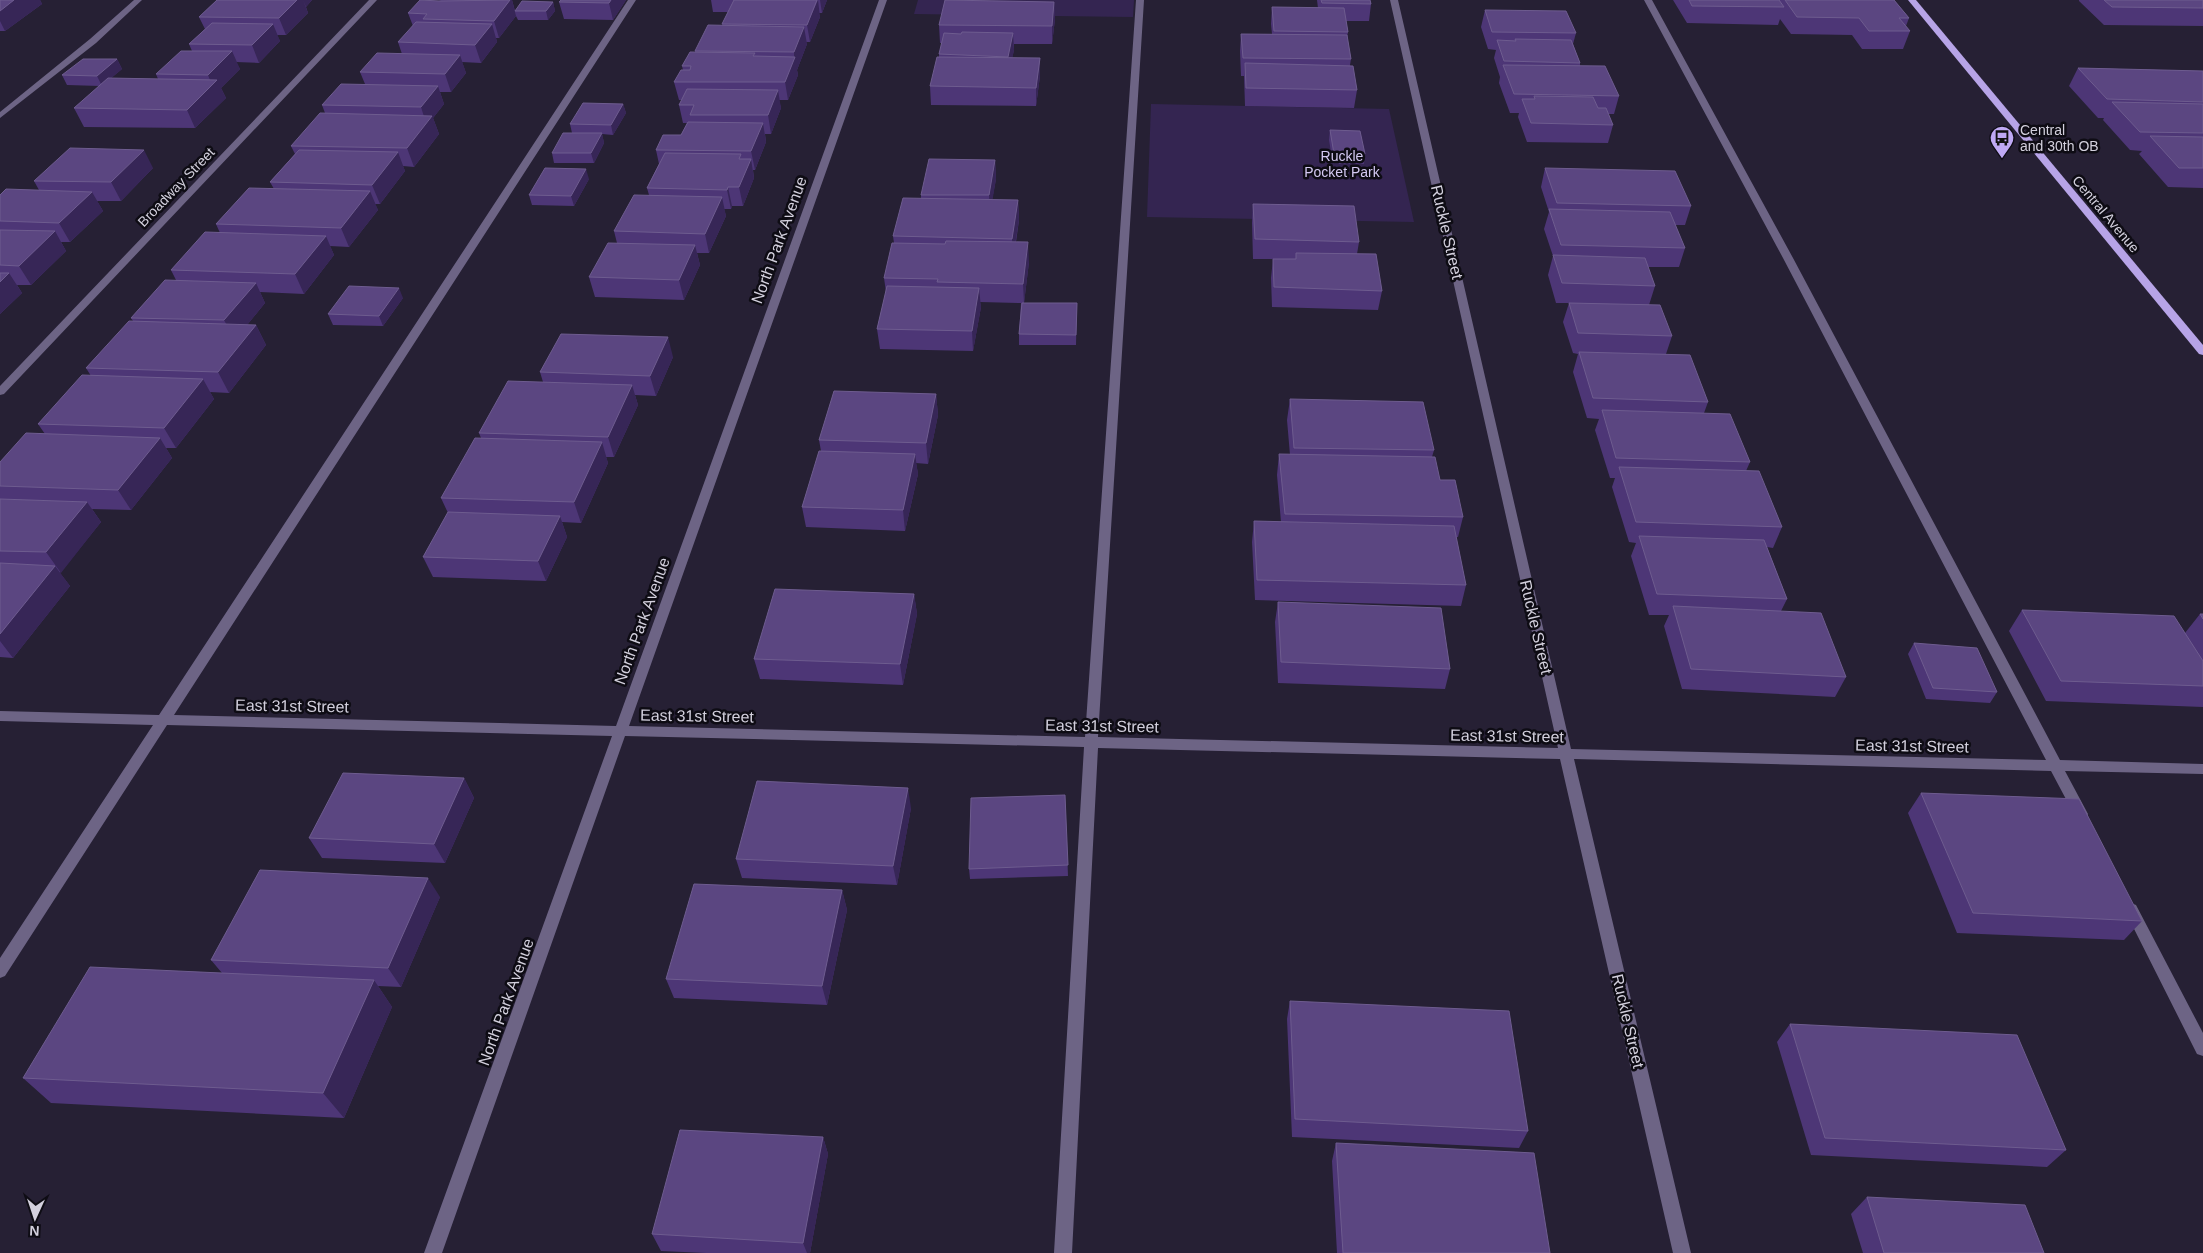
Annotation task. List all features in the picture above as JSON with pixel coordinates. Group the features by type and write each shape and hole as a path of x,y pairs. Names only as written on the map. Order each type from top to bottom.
{"main road":[{"name":"Central Avenue","path":"1912,0 2203,352"}],"street":[{"path":"0,116 93,41 138,0"},
{"name":"Broadway Street","path":"0,392 373,0"},
{"path":"0,971 632,0"},
{"name":"North Park Avenue","path":"433,1253 883,0"},
{"path":"1064,1253 1091,744 1140,0"},
{"name":"Ruckle Street","path":"1394,0 1682,1253"},
{"path":"1648,0 1788,258 2089,829"},
{"name":"East 31st Street","path":"0,716 1091,744 2203,769"},
{"path":"2126,899 2203,1049"}],"green space":[{"path":"918,0 1134,0 1133,17 914,14"},
{"name":"Ruckle Pocket Park","path":"1151,104 1389,109 1414,222 1147,217"}],"building":[{"path":"0,0 14,0 0,11"},
{"path":"217,0 297,0 279,18 199,17"},
{"path":"420,0 510,0 494,21 423,19 427,14 408,13"},
{"path":"561,0 611,0 609,3 559,2"},
{"path":"734,0 817,0 807,25 722,24"},
{"path":"945,0 1054,2 1052,26 939,25"},
{"path":"1321,0 1370,0 1371,4 1322,3"},
{"path":"1689,0 1779,0 1784,7 1692,6"},
{"path":"1785,0 1894,0 1909,18 1899,18 1910,31 1869,31 1859,18 1797,17"},
{"path":"2104,0 2203,0 2203,8 2112,7"},
{"path":"522,1 553,2 546,11 515,11"},
{"path":"1272,7 1344,8 1348,32 1274,31"},
{"path":"1485,10 1566,11 1576,33 1492,32"},
{"path":"416,22 492,24 475,45 398,42"},
{"path":"212,23 273,24 252,45 189,44"},
{"path":"708,25 804,27 794,52 695,51"},
{"path":"962,32 1013,33 1008,57 939,54 944,33 961,34"},
{"path":"1241,34 1347,35 1351,59 1243,58"},
{"path":"1515,39 1571,40 1580,63 1504,61 1497,40 1516,41"},
{"path":"181,51 232,51 208,75 156,74"},
{"path":"690,52 755,53 753,56 795,57 785,82 674,82 681,70 690,70 691,66 682,66"},
{"path":"377,53 460,55 445,74 360,72"},
{"path":"937,57 1040,58 1036,88 930,86"},
{"path":"83,59 117,59 97,76 62,75"},
{"path":"1245,63 1353,66 1357,90 1246,88"},
{"path":"1503,65 1605,66 1619,96 1514,94"},
{"path":"2078,68 2203,71 2203,102 2107,99"},
{"path":"108,78 217,80 187,110 74,108"},
{"path":"341,84 438,86 421,107 322,105"},
{"path":"687,89 778,90 768,115 690,115 694,105 679,105"},
{"path":"1534,96 1593,97 1598,108 1606,108 1613,125 1531,123 1522,99 1535,99"},
{"path":"2112,102 2203,104 2203,133 2140,132"},
{"path":"583,103 623,104 611,125 570,124"},
{"path":"320,113 432,116 407,148 291,146"},
{"path":"688,122 763,123 751,151 656,150 663,135 681,135"},
{"path":"1330,130 1360,131 1365,154 1334,154"},
{"path":"563,133 602,133 591,153 552,153"},
{"path":"2150,136 2203,137 2203,168 2179,168"},
{"path":"70,148 144,150 111,182 34,181"},
{"path":"299,150 398,152 372,185 270,182"},
{"path":"665,153 741,154 739,159 751,159 739,187 728,187 727,190 647,188"},
{"path":"929,159 995,160 989,195 921,195"},
{"path":"545,168 586,169 571,196 529,195"},
{"path":"1545,168 1675,171 1691,206 1557,203"},
{"path":"249,188 370,191 341,228 216,224"},
{"path":"6,189 92,192 59,223 0,221 0,195"},
{"path":"634,195 722,197 705,234 614,231"},
{"path":"903,198 1018,200 1012,239 893,236"},
{"path":"1253,204 1354,206 1359,242 1255,239"},
{"path":"1549,209 1670,212 1685,248 1561,245"},
{"path":"0,230 55,231 19,266 0,265"},
{"path":"205,232 326,236 295,274 171,270"},
{"path":"946,241 1028,242 1023,284 937,282 938,279 884,278 892,243 945,244"},
{"path":"608,243 695,245 679,280 589,277"},
{"path":"1296,253 1376,254 1382,291 1274,287 1273,259 1296,259"},
{"path":"1553,255 1645,258 1655,286 1562,283"},
{"path":"0,273 9,273 0,282"},
{"path":"165,280 256,283 224,320 131,318"},
{"path":"349,286 399,288 379,316 328,314"},
{"path":"887,286 979,288 972,331 877,329"},
{"path":"1022,303 1077,303 1076,335 1019,334"},
{"path":"1569,303 1660,305 1672,336 1578,333"},
{"path":"129,321 256,325 218,372 86,368"},
{"path":"561,334 668,337 650,376 540,372"},
{"path":"1579,352 1690,355 1708,402 1593,398"},
{"path":"82,375 203,379 164,428 38,424"},
{"path":"508,381 632,385 608,437 479,433"},
{"path":"834,391 936,394 926,443 819,440"},
{"path":"1290,399 1423,402 1434,450 1294,448"},
{"path":"1602,410 1730,414 1750,462 1616,458"},
{"path":"26,433 160,438 118,490 0,486 0,462"},
{"path":"475,438 602,442 574,502 441,498"},
{"path":"819,451 915,454 903,510 802,507"},
{"path":"1279,454 1435,457 1440,480 1455,480 1463,517 1285,514"},
{"path":"1619,467 1759,471 1782,527 1636,522"},
{"path":"0,499 87,502 46,552 0,551"},
{"path":"448,512 560,516 538,561 423,557"},
{"path":"1254,521 1454,526 1466,585 1257,580"},
{"path":"1639,536 1764,540 1787,599 1657,594"},
{"path":"0,563 55,566 0,634"},
{"path":"775,589 914,594 900,664 754,659"},
{"path":"1278,602 1441,608 1450,669 1281,662"},
{"path":"1673,606 1821,613 1846,677 1691,669"},
{"path":"2022,610 2174,616 2203,661 2203,686 2061,681"},
{"path":"1914,643 1977,648 1997,692 1933,688"},
{"path":"343,773 464,778 434,844 309,838"},
{"path":"757,781 908,788 893,866 736,859"},
{"path":"1921,793 2079,799 2142,921 1973,913"},
{"path":"1065,795 1068,865 969,869 971,798"},
{"path":"260,870 428,878 388,968 211,960"},
{"path":"694,884 842,890 822,986 666,979"},
{"path":"90,967 374,980 323,1093 23,1078"},
{"path":"1290,1001 1509,1011 1528,1131 1295,1119"},
{"path":"1790,1024 2017,1035 2066,1150 1825,1138"},
{"path":"680,1130 823,1137 803,1243 652,1234"},
{"path":"1336,1143 1534,1153 1550,1253 1343,1253"},
{"path":"1867,1197 2025,1205 2044,1253 1884,1253"}],"place":[{"name":"Central and 30th OB","path":"2002,159"}]}
